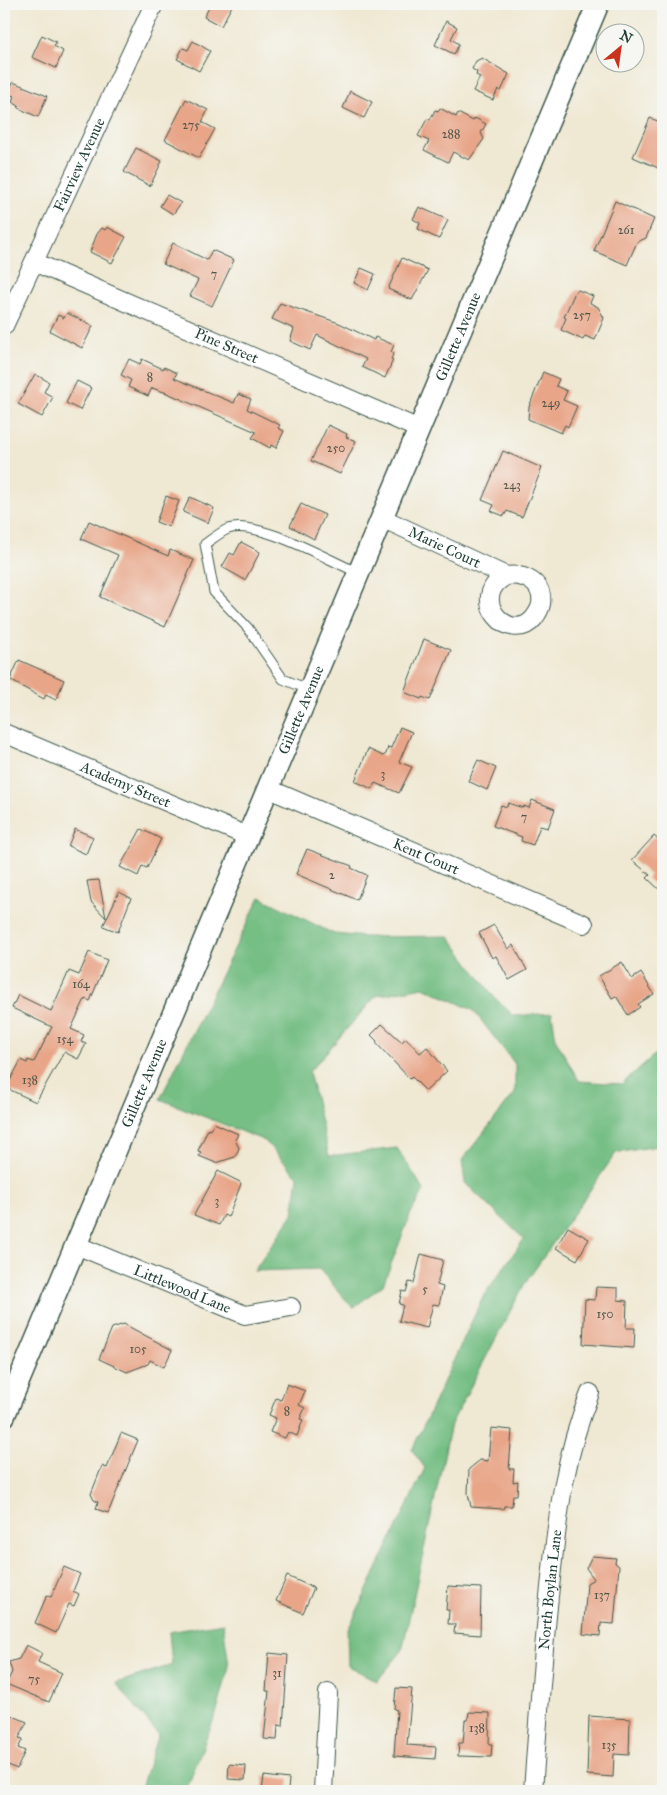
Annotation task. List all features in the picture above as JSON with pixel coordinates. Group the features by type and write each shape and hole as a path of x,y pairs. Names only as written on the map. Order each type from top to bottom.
{"street":[{"name":"Fairview Avenue","path":"4,326 154,4"},
{"name":"Gillette Avenue","path":"4,1416 598,4"},
{"name":"Pine Street","path":"34,262 419,430"},
{"name":"Marie Court","path":"382,518 506,576"},
{"name":"Academy Street","path":"4,733 247,836"},
{"name":"Kent Court","path":"269,789 584,924"},
{"name":"Littlewood Lane","path":"76,1245 245,1315 291,1307"},
{"name":"North Boylan Lane","path":"533,1791 543,1654 556,1530 569,1452 590,1393"},
{"path":"323,1791 328,1693"}],"lane":[{"path":"310,690 283,679 248,628 214,592 205,544 229,529 254,529 283,538 359,573"}],"green space":[{"path":"260,897 334,934 367,937 449,936 494,997 514,1016 552,1013 556,1040 579,1081 622,1084 663,1047 663,1145 616,1153 524,1285 451,1424 402,1651 377,1681 348,1666 347,1632 425,1468 412,1450 484,1295 524,1239 465,1183 462,1160 515,1093 515,1064 473,1010 423,987 376,996 309,1072 329,1156 397,1148 424,1190 411,1213 383,1285 353,1308 319,1269 254,1271 293,1214 298,1177 265,1141 160,1099"},
{"path":"223,1623 229,1666 218,1708 186,1791 140,1791 158,1734 116,1683 172,1665 169,1632"}],"building":[{"path":"211,4 233,4 221,26 204,17"},
{"path":"446,21 457,27 451,39 459,44 454,54 435,45"},
{"path":"42,35 56,42 54,46 63,51 56,68 32,57"},
{"path":"193,41 210,51 199,71 177,59 183,48 188,50"},
{"path":"482,58 509,74 501,91 498,89 493,100 473,91 480,77 472,69 476,61"},
{"path":"13,82 47,96 38,117 18,108 19,106 12,102 14,96 8,94"},
{"path":"350,91 372,102 364,118 343,108"},
{"path":"186,99 208,110 202,122 215,129 199,158 165,140"},
{"path":"440,108 456,117 458,113 473,121 475,118 486,124 481,133 484,139 469,160 453,152 448,162 424,150 429,141 418,136 427,119 430,120 435,110 438,111"},
{"path":"650,118 663,123 663,170 633,157"},
{"path":"136,148 162,161 150,186 124,172"},
{"path":"167,195 181,203 173,214 160,206"},
{"path":"615,201 654,219 646,238 637,242 627,265 594,251"},
{"path":"419,207 448,220 439,239 418,229 420,223 413,219"},
{"path":"107,227 126,237 112,263 90,252 97,234 102,228 105,230"},
{"path":"173,243 207,260 212,250 234,260 212,306 190,296 198,280 163,264"},
{"path":"402,258 428,270 412,300 388,289"},
{"path":"361,268 375,274 368,290 354,283"},
{"path":"578,290 593,296 590,303 598,307 604,318 595,340 585,336 583,340 561,330 566,318 564,317 575,292"},
{"path":"280,303 339,323 374,340 375,337 394,345 391,352 394,353 391,359 393,360 385,378 362,367 366,359 317,335 310,350 290,341 294,329 272,319"},
{"path":"67,313 93,326 82,348 50,331 58,315 64,318"},
{"path":"129,359 140,364 142,359 163,369 164,367 177,373 174,378 234,403 238,394 251,399 247,409 280,425 278,428 284,431 276,448 271,445 270,448 252,438 256,432 167,393 152,388 148,396 128,387 131,380 121,375"},
{"path":"543,372 559,379 556,386 567,391 563,400 577,406 568,427 565,425 561,433 528,419 529,407"},
{"path":"35,374 49,382 44,392 53,397 42,417 18,404"},
{"path":"77,381 91,388 80,410 66,403"},
{"path":"328,425 347,434 346,437 356,441 340,474 311,461"},
{"path":"503,451 542,468 522,517 507,511 504,516 491,511 494,505 482,500"},
{"path":"166,496 179,501 169,527 156,522"},
{"path":"190,497 214,508 208,523 183,512"},
{"path":"301,504 325,515 314,539 290,526"},
{"path":"89,521 168,556 170,550 194,560 165,627 100,597 118,555 81,539"},
{"path":"241,542 260,552 245,580 222,567 230,553 234,555"},
{"path":"424,639 451,650 430,700 422,697 421,699 404,692"},
{"path":"19,660 64,680 56,700 46,695 44,699 10,680"},
{"path":"400,727 412,732 399,762 412,767 399,793 375,783 372,789 355,781 368,749 383,756 386,754 388,747 391,748"},
{"path":"478,760 496,768 487,790 468,781"},
{"path":"532,800 555,809 548,828 540,826 533,845 521,841 522,837 493,826 501,805 507,807 508,803 529,808"},
{"path":"75,829 93,837 86,854 68,846"},
{"path":"141,829 161,839 147,868 142,866 138,876 120,867"},
{"path":"654,836 663,844 663,893 647,878 650,875 632,860"},
{"path":"307,849 352,866 351,868 367,875 357,900 296,874"},
{"path":"99,880 106,918 91,902 87,881"},
{"path":"119,892 131,898 118,932 103,926"},
{"path":"494,925 508,949 513,945 527,970 509,980 496,956 492,958 479,933"},
{"path":"89,952 107,960 90,1001 85,999 71,1029 84,1035 81,1042 86,1044 78,1059 64,1052 36,1102 6,1088 21,1060 27,1063 28,1060 34,1062 52,1027 12,1008 18,995 51,1011 69,971 79,975"},
{"path":"622,962 632,979 641,973 654,994 638,1004 640,1007 628,1015 616,996 612,998 599,976"},
{"path":"382,1024 402,1042 406,1038 420,1053 427,1047 447,1071 426,1091 412,1077 410,1079 376,1043 377,1041 371,1035"},
{"path":"214,1123 238,1134 235,1140 239,1148 235,1157 216,1163 199,1156 201,1152 198,1151 208,1129 210,1130"},
{"path":"218,1171 241,1184 228,1217 224,1215 219,1225 194,1215"},
{"path":"568,1227 589,1239 577,1260 556,1248"},
{"path":"421,1254 443,1260 437,1285 443,1287 439,1305 433,1304 427,1328 399,1321 403,1305 399,1304 402,1291 406,1292 409,1282 414,1283"},
{"path":"596,1287 618,1288 618,1300 627,1301 626,1328 635,1328 634,1348 583,1344 585,1299 595,1300"},
{"path":"124,1324 172,1350 164,1367 150,1360 148,1364 127,1372 99,1359 112,1328"},
{"path":"287,1384 305,1391 299,1405 305,1408 300,1419 303,1420 297,1436 288,1432 285,1438 270,1432 276,1418 269,1415 276,1398 281,1400"},
{"path":"491,1428 512,1430 509,1469 514,1469 513,1482 518,1481 517,1495 513,1495 512,1506 504,1506 503,1509 471,1507 468,1493 469,1469 480,1460 488,1461"},
{"path":"121,1433 138,1440 108,1513 96,1509 98,1502 94,1500 91,1494 102,1466 107,1468"},
{"path":"592,1556 616,1558 615,1563 619,1566 614,1624 601,1623 600,1636 583,1634 587,1583 594,1579 586,1568"},
{"path":"64,1567 80,1574 73,1591 79,1594 74,1606 69,1604 56,1633 35,1623 47,1595 51,1597"},
{"path":"287,1576 314,1588 303,1613 276,1601"},
{"path":"448,1586 481,1588 480,1635 454,1633 455,1624 448,1624 449,1610 446,1610"},
{"path":"26,1645 42,1653 38,1662 62,1673 49,1702 6,1684 12,1672 9,1662 19,1659"},
{"path":"269,1653 288,1655 283,1726 278,1725 277,1740 264,1739 269,1691 266,1691"},
{"path":"396,1688 412,1689 407,1745 436,1747 435,1759 394,1756 397,1710 394,1709"},
{"path":"4,1712 27,1722 19,1738 23,1739 18,1748 25,1751 17,1769 4,1763"},
{"path":"469,1712 490,1713 489,1744 492,1744 491,1757 458,1756 459,1743 463,1743 465,1720 468,1720"},
{"path":"589,1716 630,1719 629,1755 614,1754 613,1777 587,1775"},
{"path":"229,1764 246,1766 245,1780 228,1779"},
{"path":"264,1776 289,1779 288,1791 262,1791"}]}
